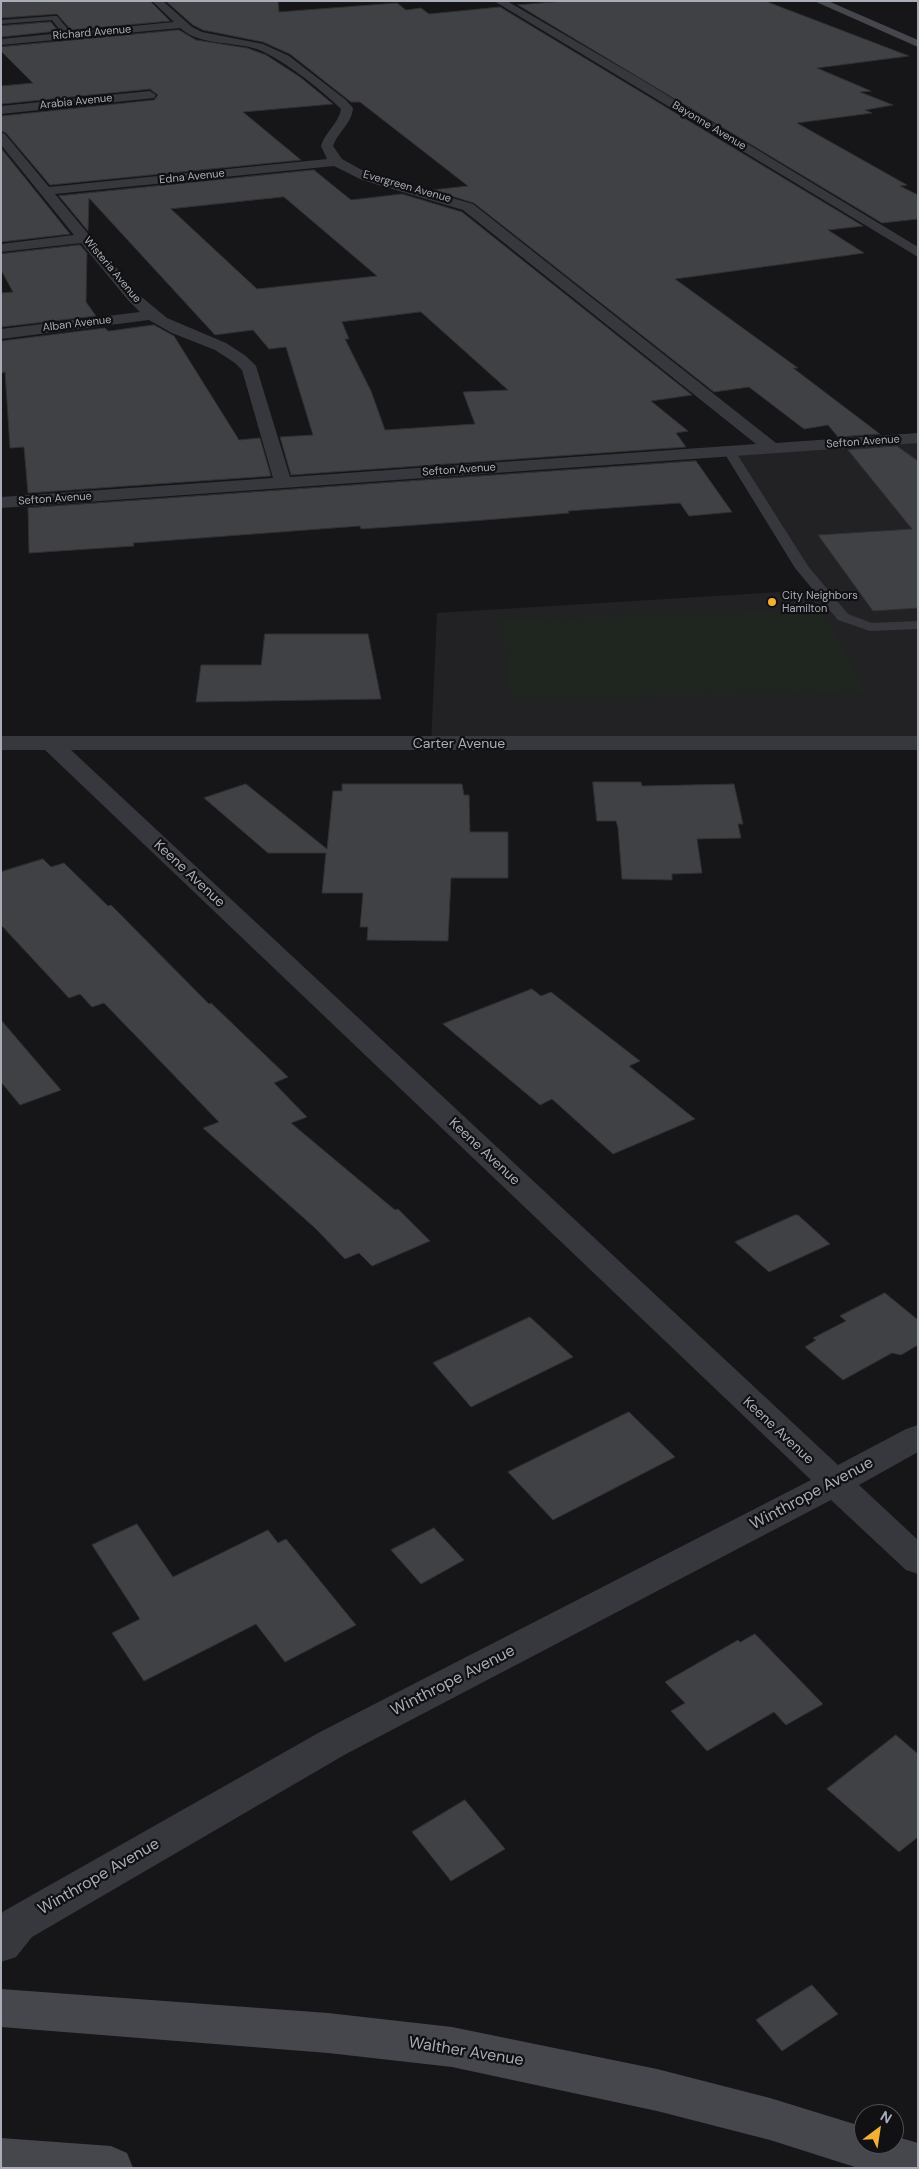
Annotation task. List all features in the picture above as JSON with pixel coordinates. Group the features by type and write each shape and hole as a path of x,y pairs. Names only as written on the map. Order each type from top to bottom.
{"main road":[{"path":"819,1 918,44"},
{"name":"Walther Avenue","path":"1,2008 328,2033 452,2047 648,2088 770,2119 918,2165"},
{"path":"1,2160 111,2168"}],"street":[{"path":"157,1 192,32 206,38 269,50 285,58 342,103 347,108 346,115 334,129 327,146 336,162"},
{"name":"Bayonne Avenue","path":"499,1 918,253"},
{"name":"Richard Avenue","path":"1,42 183,24"},
{"name":"Arabia Avenue","path":"1,110 150,95"},
{"name":"Wisteria Avenue","path":"1,136 133,297 152,315 166,325 230,350 242,359 250,369 282,483"},
{"name":"Edna Avenue","path":"47,191 336,162"},
{"name":"Evergreen Avenue","path":"336,162 379,181 437,195 468,207 772,448"},
{"path":"1,248 85,238"},
{"name":"Alban Avenue","path":"1,334 152,315"},
{"name":"Sefton Avenue","path":"1,503 918,438"},
{"name":"Carter Avenue","path":"1,743 918,743"},
{"name":"Keene Avenue","path":"51,743 918,1561"},
{"name":"Winthrope Avenue","path":"1,1944 18,1924 333,1743 834,1483 918,1436"}],"lane":[{"path":"1,22 54,18 62,24 68,35"},
{"path":"1,30 62,24"},
{"path":"729,451 802,568 843,618 870,628 918,625"}],"shaded area":[{"name":"City Neighbors Hamilton","path":"918,437 918,743 431,744 437,613 813,590 729,451"},
{"path":"822,611 867,694 510,697 501,619"}],"building":[{"path":"1,1 150,1 170,21 71,30 57,14 1,18"},
{"path":"166,1 278,1 279,12 397,3 406,10 421,8 429,14 500,7 863,226 828,230 864,253 675,279 798,368 793,368 880,434 838,437 828,425 804,429 749,387 714,392 474,203 432,190 468,186 360,102 351,102 290,54 263,42 203,30 193,25"},
{"path":"566,1 765,1 909,56 817,68 871,91 860,92 893,105 865,110 872,113 797,123 907,185 900,186 918,195 918,219 882,223 518,5"},
{"path":"51,22 58,31 1,37 1,26"},
{"path":"179,30 196,40 247,48 266,55 300,77 333,104 243,112 301,160 50,185 6,133 1,131 1,116 154,100 158,95 150,89 1,104 1,86 33,83 1,51 1,47"},
{"path":"1,148 70,234 1,242"},
{"path":"314,170 351,200 402,194 462,212 692,395 651,401 688,431 676,433 686,447 291,475 280,437 313,435 286,347 269,349 253,330 215,335 89,198 88,231 59,196","holes":["284,197 377,276 257,289 171,209","421,312 508,390 463,392 475,424 385,430 371,391 345,339 349,339 342,322"]},
{"path":"80,245 87,253 86,302 96,316 1,327 1,293 13,292 1,270 1,254"},
{"path":"154,325 174,336 239,440 260,438 271,476 28,493 24,447 10,448 5,372 1,373 1,341 105,328 108,331"},
{"name":"City Neighbors Hamilton","path":"897,446 918,461 918,608 873,611 818,535 912,529 848,450"},
{"path":"696,461 732,512 689,516 680,503 568,511 569,513 485,520 361,529 360,526 133,543 134,546 29,553 28,508"},
{"path":"265,634 368,634 381,699 196,702 201,665 261,665"},
{"path":"593,782 641,782 642,786 734,784 743,824 738,824 741,838 697,839 702,873 672,874 672,880 622,879 616,821 597,821"},
{"path":"246,784 327,849 333,791 342,791 342,784 462,784 464,795 469,795 470,832 508,832 508,878 451,878 448,941 367,940 368,927 360,927 363,893 322,893 326,853 268,853 204,798"},
{"path":"43,859 51,867 64,863 108,906 111,905 209,1004 211,1003 288,1077 274,1083 307,1117 291,1123 395,1210 398,1209 430,1241 372,1266 359,1253 345,1259 315,1228 203,1128 219,1122 104,1003 92,1007 80,994 69,998 1,925 1,872"},
{"path":"532,989 541,996 551,992 640,1061 629,1066 695,1119 613,1154 552,1099 540,1105 443,1024"},
{"path":"1,1020 61,1090 20,1105 1,1082"},
{"path":"798,1215 830,1244 769,1272 735,1242"},
{"path":"885,1293 918,1320 918,1345 901,1355 892,1353 843,1380 805,1347 816,1340 813,1338 846,1321 840,1316"},
{"path":"530,1317 573,1357 471,1407 433,1363"},
{"path":"629,1412 675,1457 553,1520 508,1472"},
{"path":"137,1524 173,1577 268,1530 278,1543 286,1539 356,1625 285,1662 256,1624 144,1681 112,1633 140,1619 92,1545"},
{"path":"434,1528 464,1560 421,1584 391,1550"},
{"path":"755,1634 823,1704 786,1725 774,1712 707,1751 671,1711 685,1703 665,1682 738,1640 740,1642"},
{"path":"896,1735 918,1754 918,1837 899,1852 827,1789"},
{"path":"465,1800 505,1849 451,1881 412,1832"},
{"path":"812,1985 838,2014 782,2051 756,2020"}],"place":[{"name":"City Neighbors Hamilton","path":"772,602"}]}
